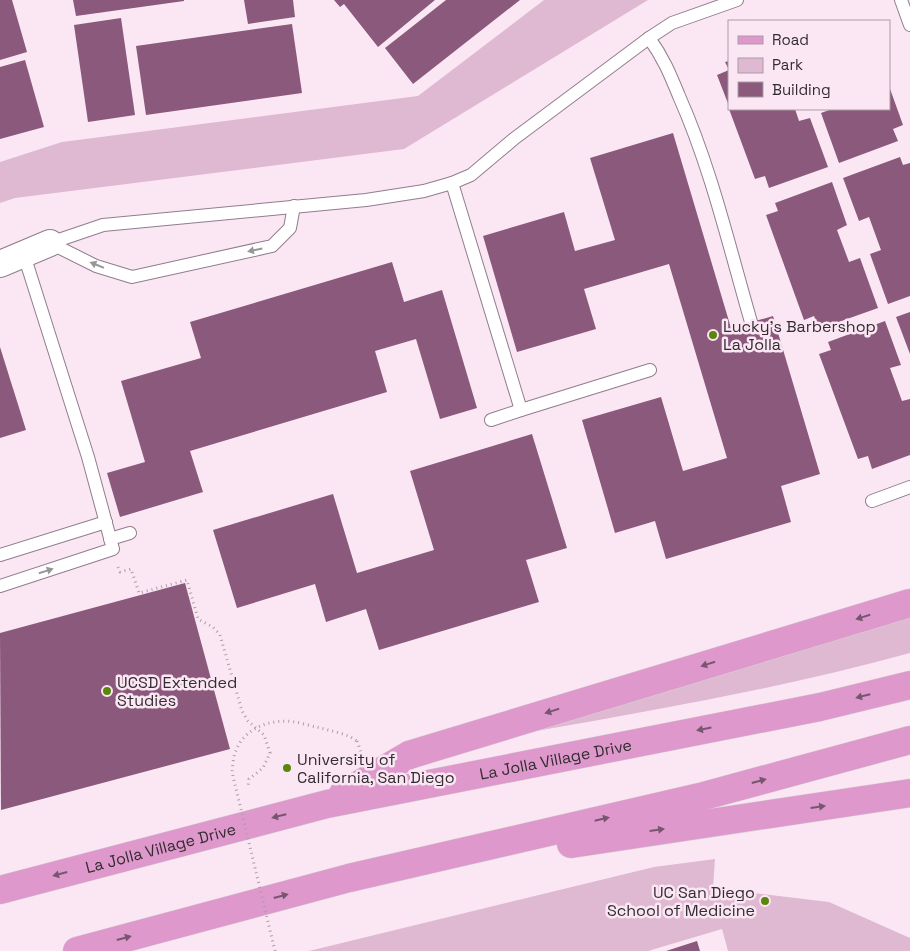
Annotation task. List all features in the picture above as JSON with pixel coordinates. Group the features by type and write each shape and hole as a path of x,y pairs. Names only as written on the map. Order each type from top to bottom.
{"main road":[{"path":"326,804 409,755 910,603"},
{"name":"La Jolla Village Drive","path":"0,890 326,804 820,707 910,685"},
{"path":"77,951 350,878 700,797 910,740"},
{"path":"350,878 910,793"}],"street":[{"path":"0,264 50,243"}],"lane":[{"path":"50,243 103,225 366,200 424,191 452,183 471,175 515,138 672,23 738,0"},
{"path":"901,0 910,25"},
{"path":"649,38 661,54 690,119 713,188 751,322"},
{"path":"452,183 521,410"},
{"path":"50,243 96,266 132,277 272,246 290,228 294,206"},
{"path":"24,255 88,457 112,544"},
{"path":"490,420 650,370"},
{"path":"872,501 910,487"},
{"path":"0,554 106,522"},
{"path":"0,586 112,544 130,533"}],"path":[{"path":"112,544 120,572 132,569 139,593 187,580 198,619 213,626 220,635 242,711 248,721 264,735 270,753 263,768 249,779 248,787"},
{"path":"275,951 232,772 235,753 242,740 252,730 264,724 294,722 349,736 357,741 361,753"}],"green space":[{"path":"544,0 648,0 404,149 15,198 0,203 0,162 62,142 418,96"},
{"path":"910,617 910,653 771,687 536,731"},
{"name":"UC San Diego School of Medicine","path":"715,859 713,888 829,902 910,938 910,951 728,951 722,929 648,951 309,951 654,867"}],"building":[{"path":"0,0 12,0 27,52 0,60"},
{"path":"73,0 184,0 184,1 76,16"},
{"path":"244,0 293,0 295,17 248,24"},
{"path":"334,0 435,0 378,47 344,4 340,7"},
{"path":"446,0 520,0 413,84 385,48"},
{"path":"121,18 135,115 88,122 74,25"},
{"path":"292,24 302,93 146,115 136,46"},
{"path":"25,60 44,127 0,139 0,67"},
{"path":"728,70 728,103 717,75"},
{"path":"890,89 903,125 893,129 898,141 839,163 821,113 829,110 890,110"},
{"path":"729,110 795,110 799,121 810,118 828,167 769,188 765,176 755,179"},
{"path":"673,133 731,328 773,316 820,474 781,486 791,522 666,559 655,521 615,533 582,420 661,397 683,471 727,458 669,264 584,289 596,329 517,352 483,236 564,212 575,251 615,240 590,158"},
{"path":"900,157 903,165 910,163 910,296 888,304 870,254 881,250 869,217 859,221 843,178"},
{"path":"832,182 847,225 837,230 849,262 860,258 878,308 819,329 814,316 804,320 766,215 778,211 775,203"},
{"path":"392,262 404,302 442,290 477,408 440,419 416,339 375,351 387,392 190,451 203,492 120,517 107,473 145,462 121,381 201,358 190,322"},
{"path":"910,312 910,354 896,317"},
{"path":"885,321 901,365 890,368 902,401 910,399 910,455 872,469 868,456 858,459 819,354 831,350 828,342"},
{"path":"0,347 26,430 0,438"},
{"path":"532,434 567,548 526,560 539,602 379,650 366,609 326,622 315,584 237,608 213,530 333,494 357,573 434,550 410,471"},
{"name":"UCSD Extended Studies","path":"185,583 230,749 1,810 0,633"},
{"path":"697,941 700,951 666,951"}],"place":[{"name":"Lucky's Barbershop La Jolla","path":"713,335"},
{"name":"UCSD Extended Studies","path":"107,691"},
{"name":"University of California, San Diego","path":"287,768"},
{"name":"UC San Diego School of Medicine","path":"765,901"}]}
